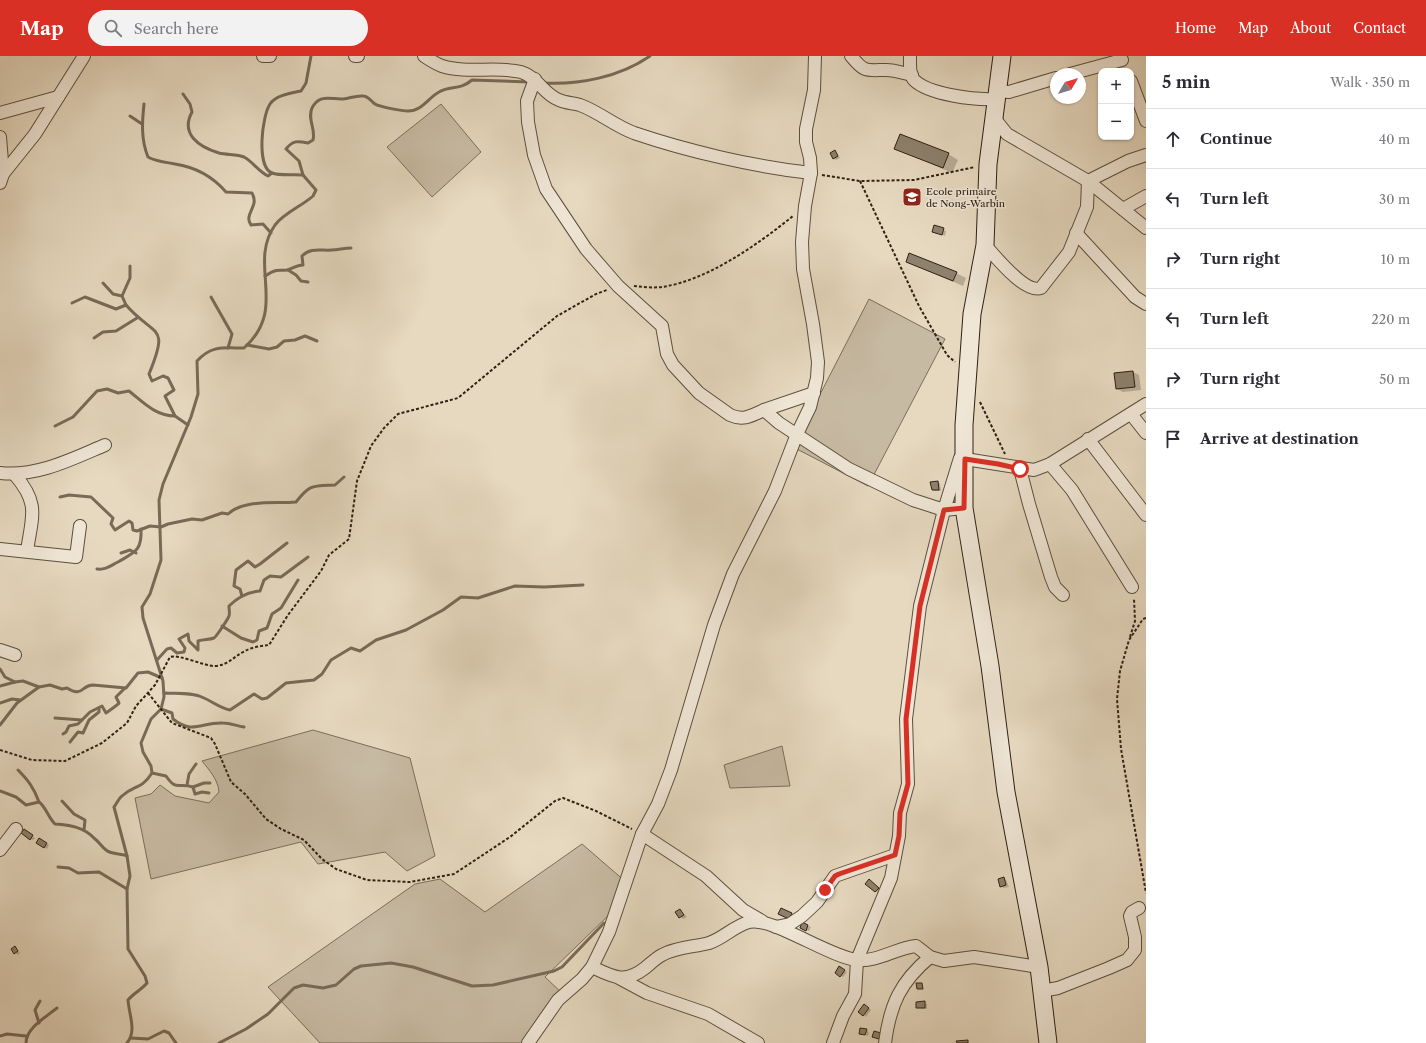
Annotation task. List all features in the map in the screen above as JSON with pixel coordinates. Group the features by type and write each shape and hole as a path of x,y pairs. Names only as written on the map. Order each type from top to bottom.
{"street":[{"path":"2,178 26,146 84,56"},
{"path":"263,56 270,56"},
{"path":"424,56 442,66 453,68 508,70 520,72 535,79 542,88 557,99 579,105 632,132 666,143 782,170 811,173"},
{"path":"528,1043 558,1000 582,979 592,967 609,932 642,834 658,804 671,770 714,625 733,574 775,491 797,434 807,416 814,393 818,362 803,269 805,206 811,173 810,158 806,142 806,129 814,90 815,56"},
{"path":"851,56 862,68 868,71 886,70 912,75"},
{"path":"910,56 912,75 914,80 919,84 945,94 976,100 1050,80"},
{"path":"1002,56 988,164 985,245 972,314 964,425 964,508 990,666 1006,792 1039,967 1048,1043"},
{"path":"1086,70 1123,62"},
{"path":"535,79 528,93 527,107 534,156 546,189 586,249 618,286 662,326 667,354 673,365 700,393 730,415 738,418 746,418 764,410 814,393"},
{"path":"1134,87 1144,106 1146,121"},
{"path":"0,113 58,97"},
{"path":"995,119 1007,134 1088,181 1146,228"},
{"path":"0,137 2,178"},
{"path":"1088,181 1128,161 1146,155"},
{"path":"985,245 1002,265 1027,286 1037,290 1044,284 1068,252 1087,207 1088,181"},
{"path":"1123,209 1146,196"},
{"path":"1076,233 1136,297 1146,304"},
{"path":"965,459 1020,469 1034,470 1050,464 1146,404"},
{"path":"764,410 779,423 849,469 913,500 944,510 964,508"},
{"path":"1131,414 1146,433"},
{"path":"1088,439 1146,515"},
{"path":"834,1043 843,1016 854,994 857,960 891,878 899,836 900,813 908,784 906,719 920,606 944,510 965,440"},
{"path":"0,473 14,474 51,467 105,445"},
{"path":"1050,464 1072,490 1132,587"},
{"path":"1020,469 1051,577 1055,587 1063,595"},
{"path":"14,474 24,486 33,506 27,551"},
{"path":"0,549 76,557 80,526"},
{"path":"1,653 15,655"},
{"path":"0,850 16,829"},
{"path":"642,834 706,876 744,910 762,921 836,954 857,960 876,958 916,946 930,957 944,961 974,957 1039,967"},
{"path":"776,927 790,924 802,916 817,902 835,876 895,855"},
{"path":"1042,991 1058,988 1127,960 1135,950 1135,938 1130,916 1132,912 1139,908"},
{"path":"619,978 638,973 662,955 710,942 738,926 751,921 762,921"},
{"path":"885,1043 889,1016 896,996 913,973 930,957"},
{"path":"592,967 648,992 708,1014 758,1043"}],"path":[{"path":"811,173 860,181 914,180 988,164"},
{"path":"860,181 919,306 947,355 968,373"},
{"path":"0,750 32,760 65,761 102,743 127,723 136,706 155,685 170,658 174,656 198,664 215,666 228,664 244,651 269,645 288,615 321,571 329,555 348,539 357,482 371,446 384,428 398,414 458,398 557,316 596,294 618,286 662,287 700,275 761,242 805,206"},
{"path":"979,399 1002,450 1020,469"},
{"path":"1132,587 1135,621 1120,671 1117,699 1121,749 1146,894"},
{"path":"1129,640 1143,619 1146,618"},
{"path":"148,692 172,723 211,738 216,744 231,782 245,794 266,819 281,829 304,840 322,859 336,869 367,880 410,882 454,874 510,837 555,801 563,798 596,811 642,834"}],"shaded area":[{"path":"441,104 481,152 432,197 387,147"},
{"path":"869,299 945,339 868,486 793,447"},
{"path":"313,730 410,758 435,856 407,871 385,852 318,864 301,842 151,879 135,798 151,794 160,785 175,796 209,803 219,792 213,775 202,761"},
{"path":"782,746 790,786 730,788 724,765"},
{"path":"582,844 626,882 613,911 545,977 564,995 533,1043 320,1043 268,987 415,884 440,879 485,912"}],"building":[{"path":"900,134 949,153 943,168 894,149"},
{"path":"835,150 838,156 833,159 830,153"},
{"path":"934,225 944,228 942,235 932,232"},
{"path":"909,253 957,272 953,281 906,262"},
{"path":"1133,371 1135,387 1116,389 1114,373"},
{"path":"938,481 939,490 932,490 930,482"},
{"path":"24,829 33,835 30,840 21,833"},
{"path":"39,838 47,843 44,848 36,843"},
{"path":"1004,877 1006,885 1000,887 998,879"},
{"path":"869,879 879,888 875,892 865,884"},
{"path":"781,908 792,913 789,919 778,914"},
{"path":"680,909 684,915 679,918 675,912"},
{"path":"802,922 808,925 806,931 800,928"},
{"path":"15,946 18,951 14,954 11,949"},
{"path":"839,966 845,970 840,977 835,973"},
{"path":"916,983 922,983 923,989 917,989"},
{"path":"925,1001 925,1008 916,1008 916,1002"},
{"path":"864,1004 869,1008 863,1016 858,1012"},
{"path":"860,1028 867,1029 865,1035 859,1034"},
{"path":"874,1031 881,1033 879,1039 872,1037"},
{"path":"968,1040 968,1043 957,1043 956,1041"}],"waterway":[{"path":"127,1043 132,1033 132,1023 128,1000 147,983 145,976 128,949 127,889 130,876 127,856 114,807 121,797 141,785 152,773 151,766 143,752 141,743 151,719 161,709 164,697 163,681 143,618 142,607 150,594 161,560 159,500 163,484 191,417 198,394 197,361 208,352 218,348 244,348 257,333 264,318 266,302 265,255 267,240 275,225 288,213 313,196 316,190 303,175 272,173 267,169 262,152 263,130 267,110 270,104 280,96 301,91 306,83 311,56"},
{"path":"543,83 571,83 599,78 626,69 650,56"},
{"path":"303,175 299,161 286,149 293,143 308,143 313,140 314,136 310,116 312,108 321,99 344,99 365,96 375,104 391,109 408,111 421,107 443,90 463,86 472,80 530,82"},
{"path":"183,94 190,104 192,112 188,127 190,133 199,143 219,153 244,157 268,176 272,173"},
{"path":"144,104 143,131 144,144 148,157 158,161 182,165 196,170 209,177 226,192 252,193 254,202 249,221 251,225 263,224 271,233"},
{"path":"130,116 142,124"},
{"path":"265,276 274,271 287,270 303,265 302,256 309,251 351,248"},
{"path":"126,305 122,296 130,278 130,266"},
{"path":"288,270 296,275 301,281 308,282"},
{"path":"103,283 113,294 122,296"},
{"path":"72,303 85,297 116,309 126,305 152,328 159,338 155,358 149,374 152,381 163,376 168,378 174,390 165,396 175,416 188,425"},
{"path":"211,297 232,334 228,348"},
{"path":"94,338 103,332 116,331 137,318"},
{"path":"247,345 269,349 277,347 284,341 295,340 305,336 317,341"},
{"path":"55,426 73,417 97,391 107,389 118,393 129,391 156,411 162,414 175,416"},
{"path":"60,497 69,495 91,497 113,518 111,524 115,530 129,521 132,523 133,530 137,531 150,526 161,527 192,519 202,520 222,513 228,514 235,509 251,504 296,502 308,489 316,486 335,485 344,477"},
{"path":"97,569 108,567 133,553 139,546 141,529"},
{"path":"242,596 240,589 234,586 236,570 248,561 255,567 287,543"},
{"path":"121,553 130,550 136,553"},
{"path":"157,660 167,649 171,648 177,653 184,652 185,648 179,639 188,634 189,641 198,650 198,641 214,638 227,621 229,616 229,606 232,603 247,594 260,591 264,580 270,576 281,577 308,557"},
{"path":"222,626 241,638 253,642 257,640 259,631 267,628 272,614 281,608 298,580"},
{"path":"164,693 199,696 230,710 254,694 262,699 267,698 286,683 314,680 322,674 331,660 351,648 360,651 376,640 406,630 443,610 461,597 478,598 515,586 544,587 583,585"},
{"path":"0,669 5,677 15,682 23,681 39,687 50,685 62,689 67,688 76,692 93,685 126,688 138,673 148,672 162,678"},
{"path":"0,686 15,682"},
{"path":"0,725 17,703 39,687"},
{"path":"63,734 69,726 78,724 90,712 102,706 106,713 115,707 119,703 116,697 125,688"},
{"path":"0,703 12,699 20,700"},
{"path":"70,742 78,732 83,733 89,720 99,712 99,708"},
{"path":"161,709 172,713 173,719 186,726 197,727 215,723 228,723 244,727"},
{"path":"55,718 82,720"},
{"path":"187,785 189,774 196,764"},
{"path":"18,770 30,784 39,802"},
{"path":"152,773 166,776 173,784 178,786 193,787 204,783 210,783"},
{"path":"193,787 195,794 202,792 209,793"},
{"path":"0,791 16,797 26,805 39,802 55,824 81,829 91,835 108,852 127,856"},
{"path":"62,801 74,814 85,820 84,830"},
{"path":"58,867 69,868 78,873 99,872 127,889"},
{"path":"219,1043 246,1029 268,1014 294,988 303,985 323,988 336,985 354,969 361,966 391,963 413,967 472,986 493,985 554,971 562,967 604,923"},
{"path":"39,1023 35,1010 40,1001"},
{"path":"26,1043 29,1032 42,1019 57,1008"},
{"path":"131,1038 148,1039 164,1031 169,1033 176,1043"},
{"path":"0,1036 7,1034 26,1036"}],"place":[{"name":"Ecole primaire de Nong-Warbin","path":"912,197"}],"route":[{"path":"825,890 835,876 839,874 895,855 899,836 900,813 908,784 906,719 911,690 920,606 944,510 964,508 965,459 1020,469"}]}
